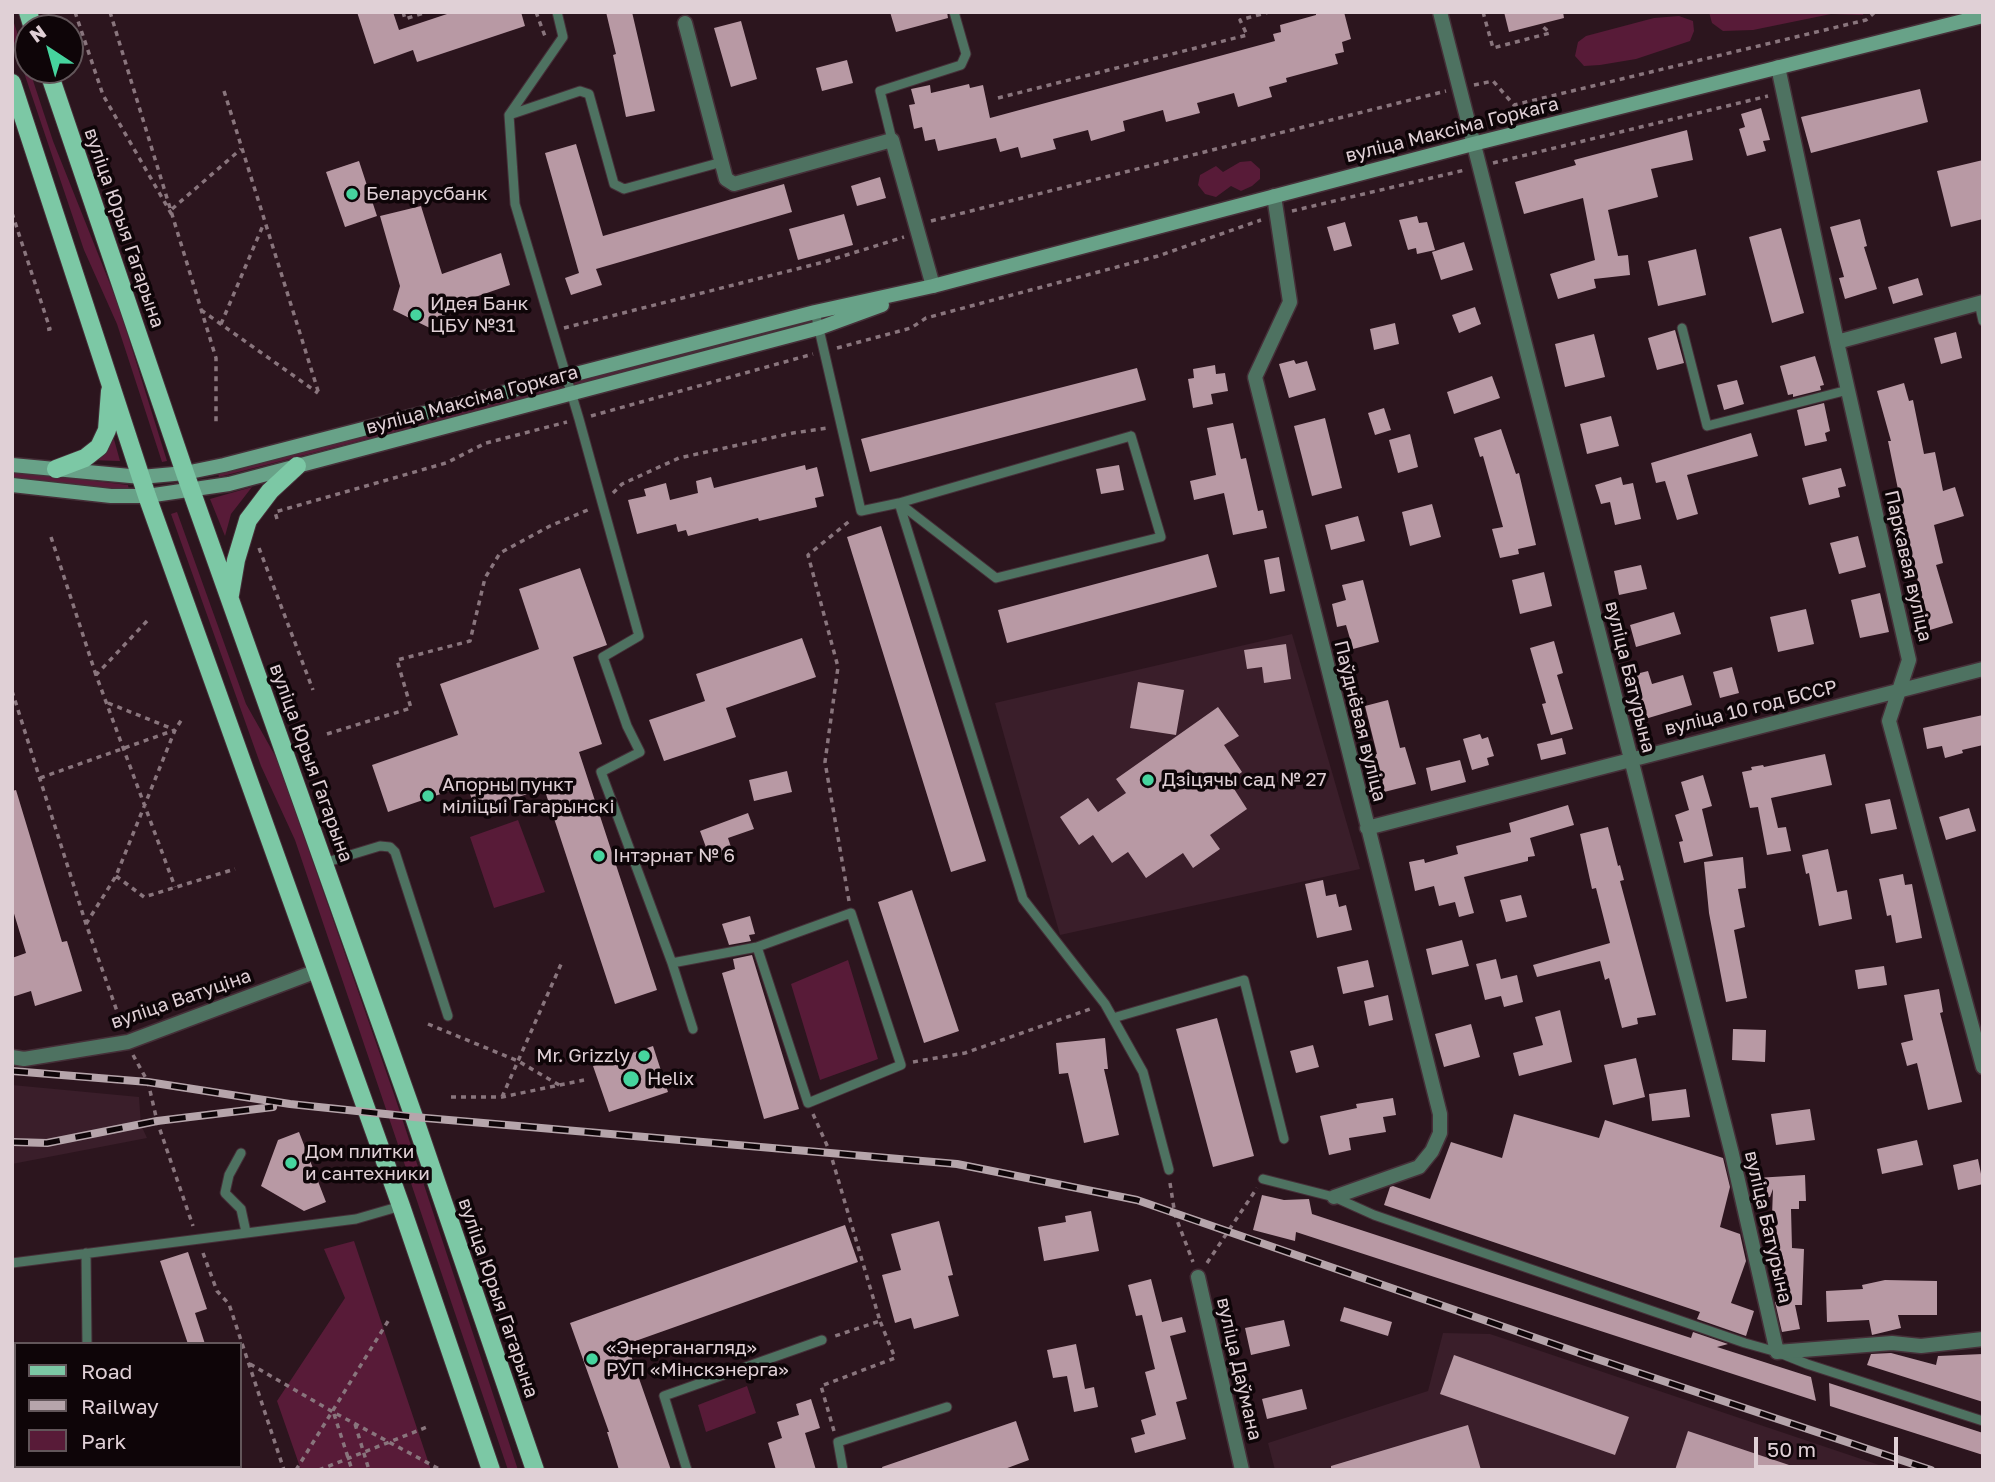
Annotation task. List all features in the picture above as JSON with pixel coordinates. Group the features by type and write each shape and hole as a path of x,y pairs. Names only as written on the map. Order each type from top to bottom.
{"main road":[{"path":"12,83 147,496 401,1206 491,1470"},
{"name":"вуліца Юрыя Гагарына","path":"53,84 191,491 324,863 535,1470"},
{"path":"56,469 85,458 99,447 107,430 110,384"},
{"path":"230,598 236,561 248,520 270,491 297,466"}],"street":[{"name":"вуліца Батурына","path":"1440,12 1732,1154 1777,1352"},
{"name":"вуліца Максіма Горкага","path":"12,465 141,477 185,473 816,312 933,286 1473,144 1983,16"},
{"path":"685,23 726,179 734,184 892,139 933,286"},
{"name":"Паркавая вуліца","path":"1778,67 1909,660 1889,722 1983,1067"},
{"name":"Паўднёвая вуліца","path":"1275,196 1290,302 1255,377 1440,1114 1440,1133 1432,1151 1419,1167 1334,1197"},
{"name":"вуліца Максіма Горкага","path":"12,485 111,496 147,496 191,491 297,466 819,328 933,286"},
{"path":"1837,342 1981,303"},
{"name":"вуліца 10 год БССР","path":"1367,828 1983,669"},
{"name":"вуліца Ватуціна","path":"12,1057 24,1059 128,1042 317,971"},
{"name":"вуліца Даўмана","path":"1198,1277 1242,1470"},
{"path":"1777,1352 1892,1343 1921,1346 1983,1339"}],"lane":[{"path":"557,12 563,37 509,115 515,204 579,419 639,636 603,657 627,726 640,752 601,772 672,963 693,1029"},
{"path":"892,139 880,91 961,65 966,54 954,12"},
{"path":"509,115 580,91 589,94 614,184 624,189 722,162"},
{"path":"1981,303 1983,321"},
{"path":"816,312 861,511 899,503 1131,436 1161,537 996,578 899,503"},
{"path":"1682,328 1707,426 1848,390"},
{"path":"899,503 1023,899 1105,1003 1143,1072 1169,1170"},
{"path":"324,863 380,846 390,847 395,852 448,1016"},
{"path":"672,963 757,947 851,913 901,1065 808,1103 757,947"},
{"path":"1113,1018 1244,980 1284,1139"},
{"path":"241,1153 229,1175 225,1193 241,1209 246,1232"},
{"path":"1263,1180 1334,1197 1374,1215 1807,1364 1983,1421"},
{"path":"12,1263 356,1219 401,1206"},
{"path":"86,1253 87,1342"},
{"path":"687,1470 664,1396 822,1340"},
{"path":"843,1470 838,1442 947,1407"}],"path":[{"path":"75,12 103,95 173,217"},
{"path":"110,12 216,358 216,426"},
{"path":"403,12 405,19 427,12"},
{"path":"536,12 551,54"},
{"path":"998,98 1247,35 1240,20 1269,12"},
{"path":"1483,12 1493,48 1550,33 1540,24"},
{"path":"552,332 824,262 902,239 915,226 1459,88 1493,81 1514,105 1866,20 1875,12"},
{"path":"201,310 319,394 224,91"},
{"path":"277,519 275,512 446,463 486,443 911,328 926,318 1158,256 1277,215 1783,92"},
{"path":"172,209 242,148"},
{"path":"12,213 50,329 44,330"},
{"path":"221,324 265,221"},
{"path":"327,734 411,708 397,660 470,641 485,578 500,554 550,526 603,503 622,484 679,458 793,433 842,426"},
{"path":"851,913 825,762 838,667 808,555 861,511"},
{"path":"51,537 96,675 175,887"},
{"path":"257,545 313,690"},
{"path":"96,675 147,621"},
{"path":"12,691 86,924 128,1042 148,1082 158,1121 197,1238 217,1290 229,1304 241,1342"},
{"path":"107,702 174,730"},
{"path":"86,924 116,876 174,730 182,719"},
{"path":"40,778 174,730"},
{"path":"116,876 144,897 235,869"},
{"path":"502,1097 562,962"},
{"path":"901,1065 965,1053 1105,1003"},
{"path":"428,1024 518,1060 561,1086"},
{"path":"451,1097 502,1097 584,1080"},
{"path":"808,1103 830,1152 880,1321 895,1358 821,1386 838,1442"},
{"path":"1169,1170 1175,1215 1198,1277"},
{"path":"1198,1277 1263,1180"},
{"path":"296,1470 390,1318"},
{"path":"822,1340 880,1321"},
{"path":"242,1344 284,1470"},
{"path":"248,1363 441,1470"},
{"path":"333,1412 352,1470"},
{"path":"355,1424 369,1470"},
{"path":"319,1470 427,1427"}],"shaded area":[{"path":"1292,634 1360,869 1060,935 995,703"},
{"path":"12,1085 139,1097 141,1125 147,1138 12,1164"},
{"path":"1443,1333 1490,1334 1894,1470 1275,1470 1268,1443 1428,1391"}],"green space":[{"path":"1709,12 1864,12 1863,15 1831,14 1753,30 1723,31 1712,23"},
{"path":"1679,16 1693,21 1694,31 1690,41 1636,59 1600,65 1584,66 1575,56 1578,42 1586,36 1654,18"},
{"path":"12,17 14,43 12,37"},
{"path":"28,84 34,84 53,141 118,304 167,461 162,462 117,324 84,250"},
{"path":"1251,161 1260,169 1260,179 1241,191 1231,186 1216,197 1205,194 1198,185 1200,175 1216,166 1223,172 1240,162"},
{"path":"809,319 810,325 575,386 573,380"},
{"path":"559,385 561,389 219,477 218,473"},
{"path":"112,432 120,461 90,460"},
{"path":"12,471 128,485 129,490 12,477"},
{"path":"252,487 231,514 225,536 210,499"},
{"path":"177,512 246,704 277,759 396,1100 518,1470 508,1470 295,840 261,766 171,514"},
{"path":"518,820 545,892 494,908 470,837"},
{"path":"848,960 878,1059 820,1080 791,984"},
{"path":"354,1241 431,1470 301,1470 277,1401 345,1298 324,1249"},
{"path":"747,1386 756,1413 706,1432 698,1405"}],"building":[{"path":"357,12 393,12 399,30 453,12 521,12 525,26 417,62 413,50 374,64"},
{"path":"606,12 632,12 655,111 626,117"},
{"path":"890,12 947,12 948,18 896,32"},
{"path":"1316,12 1344,12 1351,39 1342,42 1344,52 1335,54 1338,64 1286,78 1287,82 1269,87 1272,97 1238,107 1234,93 1197,103 1200,113 1166,122 1163,110 1123,121 1125,131 1091,141 1088,130 1053,139 1056,149 1021,158 1018,147 1000,152 996,138 938,151 935,139 925,141 922,127 914,129 909,105 915,104 911,89 930,85 931,93 969,84 970,88 983,85 990,118 1275,41 1273,34 1281,32 1280,25 1316,15"},
{"path":"1504,12 1563,12 1564,18 1509,32"},
{"path":"741,21 757,79 731,87 714,28"},
{"path":"847,60 853,83 822,91 816,68"},
{"path":"1920,89 1928,122 1811,153 1801,117"},
{"path":"1761,108 1770,140 1763,141 1766,151 1747,156 1739,129 1745,127 1741,114"},
{"path":"1687,130 1693,160 1651,169 1658,197 1608,210 1618,256 1628,255 1630,275 1594,279 1596,288 1558,299 1550,274 1595,260 1583,198 1524,214 1515,182 1576,165 1574,160"},
{"path":"576,144 603,236 784,184 792,212 596,269 602,285 571,295 565,278 579,273 545,153"},
{"path":"1983,160 1983,219 1951,227 1937,171"},
{"name":"Беларусбанк","path":"359,161 377,216 345,227 326,172"},
{"path":"880,177 886,198 857,206 851,186"},
{"path":"421,206 442,274 501,253 510,285 452,305 436,331 393,310 400,286 380,216"},
{"path":"844,214 853,245 798,260 789,229"},
{"path":"1417,216 1419,223 1427,222 1435,250 1417,254 1416,248 1408,250 1399,220"},
{"path":"1860,219 1867,246 1864,247 1877,289 1845,299 1839,278 1844,277 1830,227"},
{"path":"1345,222 1352,246 1334,251 1327,227"},
{"path":"1781,228 1804,313 1772,323 1749,237"},
{"path":"1464,242 1473,270 1441,280 1432,252"},
{"path":"1696,249 1706,295 1658,306 1648,261"},
{"path":"1918,278 1923,295 1893,304 1888,287"},
{"path":"1475,307 1481,324 1459,333 1452,315"},
{"path":"1395,323 1399,344 1374,350 1370,329"},
{"path":"1675,330 1684,363 1657,370 1648,338"},
{"path":"1956,332 1962,358 1941,364 1934,338"},
{"path":"1594,334 1605,377 1565,387 1555,344"},
{"path":"1815,356 1824,385 1820,386 1821,390 1793,397 1793,394 1788,395 1780,366"},
{"path":"1294,360 1296,364 1307,361 1316,390 1289,398 1279,364"},
{"path":"1215,365 1216,374 1225,373 1228,391 1211,394 1213,404 1193,408 1188,379 1194,378 1193,369"},
{"path":"1137,368 1146,400 870,472 861,439"},
{"path":"1492,376 1500,398 1454,414 1447,392"},
{"path":"1737,380 1744,404 1724,410 1717,385"},
{"path":"1904,383 1909,401 1913,400 1924,454 1935,452 1943,491 1955,487 1964,516 1934,525 1943,563 1936,565 1953,623 1930,630 1903,522 1901,523 1895,501 1900,499 1888,441 1891,441 1877,391"},
{"path":"1824,403 1830,431 1825,433 1827,441 1805,446 1797,410"},
{"path":"1384,408 1391,430 1375,435 1368,413"},
{"path":"1611,416 1619,446 1587,454 1580,424"},
{"path":"1325,418 1342,488 1312,496 1294,426"},
{"path":"1233,423 1241,459 1246,458 1258,511 1263,510 1267,528 1233,535 1224,493 1194,500 1190,481 1216,475 1207,428"},
{"path":"1501,429 1516,474 1519,473 1536,545 1518,549 1519,554 1500,558 1492,529 1503,527 1483,456 1480,457 1474,438"},
{"path":"1751,433 1758,456 1687,475 1698,514 1677,520 1665,481 1656,483 1651,463"},
{"path":"1410,434 1418,467 1398,473 1389,440"},
{"path":"805,465 806,470 817,467 824,496 815,498 817,507 759,521 758,518 688,536 686,530 678,532 676,524 637,534 628,500 646,496 644,489 666,483 670,500 698,493 696,481 711,477 714,488"},
{"path":"1119,465 1124,490 1101,494 1096,469"},
{"path":"1841,468 1846,486 1838,488 1840,497 1809,505 1802,478"},
{"path":"1621,477 1623,485 1633,483 1641,519 1615,525 1610,502 1601,504 1595,485"},
{"path":"1432,504 1441,537 1410,546 1402,512"},
{"path":"1358,516 1365,541 1331,550 1325,525"},
{"path":"881,526 986,861 951,872 847,537"},
{"path":"1858,536 1866,567 1839,574 1830,543"},
{"path":"1208,554 1217,587 1007,643 998,610"},
{"path":"1279,557 1285,591 1270,594 1264,560"},
{"path":"1641,565 1647,589 1619,595 1614,571"},
{"path":"580,568 607,645 573,657 602,744 579,752 657,990 615,1004 544,788 476,812 467,785 388,812 372,765 458,735 440,684 539,649 519,589"},
{"path":"1544,572 1552,606 1520,614 1512,580"},
{"path":"1363,580 1379,642 1353,649 1346,625 1337,627 1332,604 1346,600 1342,585"},
{"path":"1880,593 1889,632 1860,638 1851,600"},
{"path":"1806,609 1814,644 1778,652 1770,617"},
{"path":"1674,612 1681,634 1636,647 1630,625"},
{"path":"802,638 816,677 726,708 736,737 664,761 649,720 705,701 696,674"},
{"path":"1554,641 1563,673 1557,675 1573,729 1551,735 1542,704 1546,703 1530,648"},
{"path":"1286,644 1291,679 1264,683 1262,667 1247,669 1244,650"},
{"path":"1732,667 1739,693 1720,698 1713,672"},
{"path":"1648,671 1652,684 1683,675 1692,705 1645,719 1632,675"},
{"path":"1138,682 1184,690 1176,735 1130,728"},
{"path":"1388,700 1400,748 1405,747 1416,784 1384,792 1365,706"},
{"name":"Дзіцячы сад № 27","path":"1218,707 1239,736 1224,745 1242,772 1229,781 1247,809 1210,835 1220,849 1193,868 1183,853 1146,878 1128,852 1112,863 1093,835 1079,845 1060,817 1088,798 1098,812 1126,793 1116,779"},
{"path":"1983,715 1983,745 1945,758 1942,746 1927,749 1923,728"},
{"path":"1480,734 1482,739 1488,737 1494,756 1487,758 1489,765 1472,770 1463,739"},
{"path":"1562,738 1566,754 1541,760 1537,744"},
{"path":"1825,754 1832,785 1771,798 1778,828 1786,827 1791,851 1767,855 1758,807 1750,808 1742,772 1752,770 1751,767 1764,767"},
{"path":"1460,760 1466,782 1431,791 1426,768"},
{"path":"787,771 792,792 754,801 749,780"},
{"path":"1703,775 1712,806 1702,809 1713,856 1684,863 1679,842 1683,841 1675,815 1689,810 1681,782"},
{"path":"16,790 62,942 67,941 82,991 35,1006 31,991 12,997 12,958 26,953 12,907 12,791"},
{"path":"1890,799 1897,829 1871,834 1865,804"},
{"path":"1568,805 1574,825 1530,838 1535,856 1528,857 1528,861 1464,877 1474,913 1459,917 1455,902 1439,906 1434,886 1415,891 1409,862 1424,859 1425,863 1458,854 1456,846 1511,832 1509,823"},
{"path":"1969,808 1976,831 1946,840 1939,817"},
{"path":"748,813 754,829 728,838 733,853 711,861 700,831"},
{"path":"1608,827 1624,880 1620,881 1656,1015 1637,1018 1638,1024 1622,1028 1609,978 1605,980 1600,961 1537,977 1533,965 1610,943 1596,888 1592,889 1580,834"},
{"path":"1828,849 1837,892 1847,890 1852,919 1819,926 1809,873 1806,874 1802,855"},
{"path":"1743,857 1746,888 1738,889 1745,927 1734,930 1747,998 1726,1002 1709,913 1704,862"},
{"path":"1903,874 1905,885 1912,884 1922,938 1896,943 1891,915 1887,916 1879,879"},
{"path":"1323,880 1326,896 1336,894 1339,907 1346,905 1352,930 1317,938 1305,884"},
{"path":"912,890 959,1031 924,1043 878,902"},
{"path":"1521,895 1527,917 1506,922 1500,900"},
{"path":"750,916 755,934 749,935 751,941 729,945 722,924"},
{"path":"1462,940 1469,966 1432,975 1426,949"},
{"path":"752,955 799,1109 764,1119 722,973 735,969 733,959"},
{"path":"1496,959 1501,979 1517,975 1523,1002 1504,1007 1501,996 1485,1000 1476,964"},
{"path":"1368,960 1374,987 1343,994 1337,967"},
{"path":"1884,966 1887,985 1858,989 1855,970"},
{"path":"1939,989 1943,1012 1940,1013 1962,1102 1928,1110 1917,1063 1907,1066 1901,1043 1913,1040 1904,995"},
{"path":"1388,995 1393,1020 1369,1026 1364,1001"},
{"path":"1560,1010 1572,1062 1519,1076 1513,1053 1543,1045 1535,1017"},
{"path":"1217,1018 1254,1156 1213,1167 1176,1029"},
{"path":"1471,1024 1480,1057 1444,1067 1435,1034"},
{"path":"1733,1029 1766,1030 1765,1062 1732,1060"},
{"path":"1105,1038 1108,1069 1104,1069 1119,1135 1084,1143 1068,1073 1059,1074 1056,1043"},
{"path":"1313,1045 1319,1067 1296,1073 1290,1051"},
{"path":"653,1046 668,1092 609,1112 593,1066"},
{"path":"1636,1058 1645,1097 1613,1105 1604,1065"},
{"path":"1686,1089 1690,1117 1652,1121 1649,1094"},
{"path":"1393,1098 1396,1115 1383,1117 1386,1132 1349,1138 1351,1150 1329,1155 1320,1116 1357,1108 1356,1104"},
{"path":"1810,1109 1815,1140 1776,1145 1771,1114"},
{"path":"1514,1114 1599,1138 1605,1120 1723,1158 1730,1187 1720,1227 1740,1234 1746,1261 1731,1303 1754,1311 1746,1336 1697,1319 1700,1312 1384,1205 1390,1187 1393,1186 1430,1199 1451,1142 1502,1158"},
{"name":"Дом плитки и сантехники","path":"299,1132 326,1202 304,1211 261,1186 278,1140"},
{"path":"1917,1140 1923,1165 1882,1174 1877,1149"},
{"path":"1978,1159 1983,1184 1958,1190 1953,1165"},
{"path":"1805,1175 1806,1201 1799,1201 1799,1209 1791,1209 1792,1248 1804,1249 1802,1305 1795,1305 1800,1329 1782,1332 1775,1302 1780,1301 1782,1270 1770,1270 1773,1189 1770,1197 1758,1198 1756,1178"},
{"path":"1262,1195 1284,1200 1309,1199 1312,1214 1691,1338 1693,1332 1728,1344 1717,1347 1811,1377 1816,1401 1296,1232 1295,1241 1253,1230"},
{"path":"1091,1211 1099,1251 1044,1261 1038,1227 1066,1222 1065,1216"},
{"path":"939,1221 953,1275 948,1276 959,1316 914,1329 911,1318 895,1323 882,1275 901,1270 891,1234"},
{"path":"845,1225 858,1262 627,1344 671,1470 619,1470 609,1432 570,1323"},
{"path":"188,1252 207,1309 195,1313 204,1342 187,1342 160,1261"},
{"path":"1151,1279 1162,1322 1182,1317 1186,1332 1170,1336 1187,1399 1176,1402 1186,1439 1135,1453 1131,1438 1145,1434 1141,1420 1156,1415 1145,1372 1155,1369 1142,1315 1136,1316 1128,1285"},
{"path":"1885,1280 1937,1281 1937,1315 1898,1315 1901,1328 1872,1335 1869,1320 1827,1322 1826,1291 1863,1289 1862,1285"},
{"path":"1344,1307 1392,1322 1388,1336 1340,1321"},
{"path":"1284,1320 1290,1346 1251,1355 1245,1328"},
{"path":"1076,1344 1085,1389 1094,1387 1098,1407 1074,1412 1067,1376 1053,1378 1047,1350"},
{"path":"1891,1353 1936,1365 1938,1356 1983,1354 1983,1402 1867,1365 1871,1354"},
{"path":"1454,1355 1629,1417 1615,1455 1440,1394"},
{"path":"1829,1383 1983,1433 1983,1455 1830,1406"},
{"path":"1302,1389 1307,1409 1267,1419 1262,1399"},
{"path":"811,1399 820,1428 805,1433 816,1470 776,1470 768,1443 782,1438 777,1422 799,1415 796,1404"},
{"path":"1016,1421 1029,1460 1002,1470 883,1470 882,1467"},
{"path":"1468,1425 1481,1470 1331,1470 1331,1466"},
{"path":"1688,1431 1795,1467 1794,1470 1675,1470"}],"railway":[{"path":"12,1071 148,1082 290,1104 414,1117 957,1164 1137,1200 1585,1355 1931,1470"},
{"path":"12,1142 47,1143 157,1121 273,1107"}],"place":[{"name":"Беларусбанк","path":"352,194"},
{"name":"Идея Банк ЦБУ №31","path":"416,315"},
{"name":"Дзіцячы сад № 27","path":"1148,780"},
{"name":"Апорны пункт міліцыі Гагарынскі","path":"428,796"},
{"name":"Інтэрнат № 6","path":"599,856"},
{"name":"Mr. Grizzly","path":"644,1056"},
{"name":"Helix","path":"631,1079"},
{"name":"Дом плитки и сантехники","path":"291,1163"},
{"name":"«Энерганагляд» РУП «Мінскэнерга»","path":"592,1359"}]}
